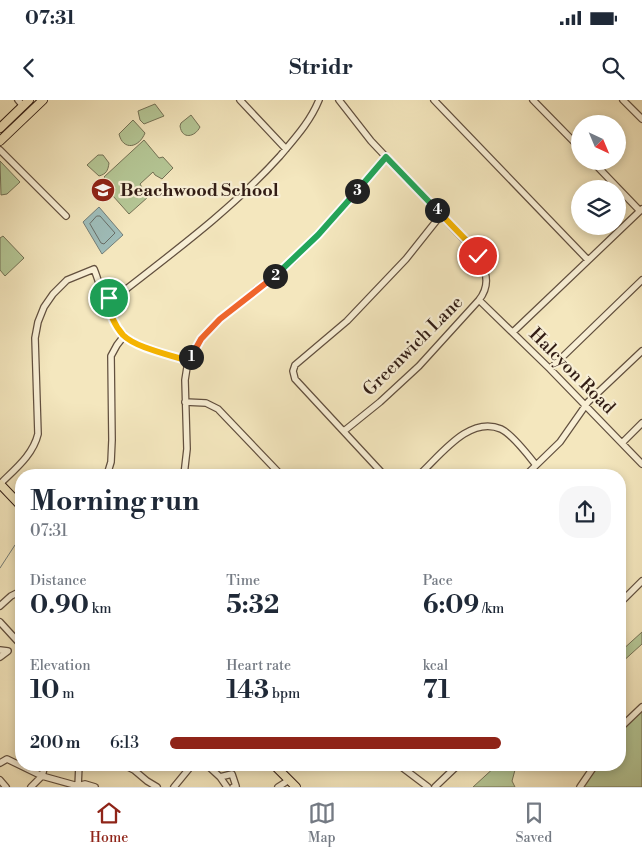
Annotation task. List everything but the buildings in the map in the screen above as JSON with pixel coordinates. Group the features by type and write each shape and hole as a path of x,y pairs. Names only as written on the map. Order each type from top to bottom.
{"main road":[{"path":"0,141 43,100"},
{"path":"0,128 23,102"},
{"path":"0,484 15,500"},
{"path":"279,771 288,783 296,787"}],"street":[{"path":"240,100 286,149"},
{"path":"106,300 125,290 201,231 231,205 264,174 286,149 312,116 319,100"},
{"path":"340,100 371,141 471,246 484,266 487,282 484,294 479,300"},
{"path":"434,100 587,260"},
{"path":"533,100 571,139"},
{"path":"624,100 642,119"},
{"path":"0,150 66,216"},
{"path":"185,469 187,449 185,380 188,361 207,331 292,260 330,222 386,157"},
{"path":"513,332 641,210 601,170"},
{"path":"379,469 295,379 293,371 295,365 346,320 406,259 442,215"},
{"path":"0,484 27,456 36,441 38,434 35,338 38,322 44,307 53,294 67,280 94,269 111,317 124,336 138,344 188,361"},
{"path":"550,369 642,280"},
{"name":"Halcyon Road","path":"479,300 550,369 642,464"},
{"name":"Greenwich Lane","path":"344,431 380,402 419,366 479,300"},
{"path":"109,469 111,462 112,356 124,336"},
{"path":"532,469 560,442 586,406 642,351"},
{"path":"185,402 206,402 218,409 275,469"},
{"path":"622,443 642,423"},
{"path":"425,469 461,435 482,426 502,430 536,465"},
{"path":"626,597 642,582"},
{"path":"0,606 15,594"},
{"path":"0,622 15,638"},
{"path":"0,657 15,647"},
{"path":"0,650 8,652"},
{"path":"626,722 642,707"},
{"path":"0,763 7,759 15,763"},
{"path":"32,771 78,787 85,784 95,787"},
{"path":"31,787 42,776 43,771"},
{"path":"78,771 78,787"},
{"path":"137,771 147,781 157,787"},
{"path":"174,787 187,771"},
{"path":"214,771 227,787"},
{"path":"407,771 428,787"},
{"path":"435,787 452,771"},
{"path":"580,787 591,771"},
{"path":"220,777 232,774 236,786 233,787"},
{"path":"0,780 6,787"},
{"path":"278,787 288,783"}],"green space":[{"path":"155,104 164,116 144,124 140,120 138,111"},
{"path":"191,115 200,127 189,136 183,133 180,126"},
{"path":"133,120 145,133 139,142 131,146 124,143 119,134"},
{"path":"144,140 159,158 163,157 173,168 162,179 153,172 140,184 148,197 129,214 113,196 115,189 104,177"},
{"path":"98,155 103,155 109,163 106,172 99,176 87,165"},
{"path":"0,161 20,182 7,194 1,195"},
{"path":"3,236 24,258 5,276 0,270 0,238"},
{"path":"642,632 642,644 626,659 626,647"},
{"path":"642,707 642,787 580,787 591,771 626,771 626,722"},
{"path":"490,771 515,771 512,781 515,787 473,787"}],"water":[{"path":"99,207 123,235 102,254 83,222"}],"waterway":[{"path":"0,568 15,545"}],"place":[{"name":"Beachwood School","path":"103,190"}],"route":[{"path":"109,298 106,300 111,317 124,336 138,344 188,361 207,331 271,279 318,235 386,157 466,240 478,256"}]}
